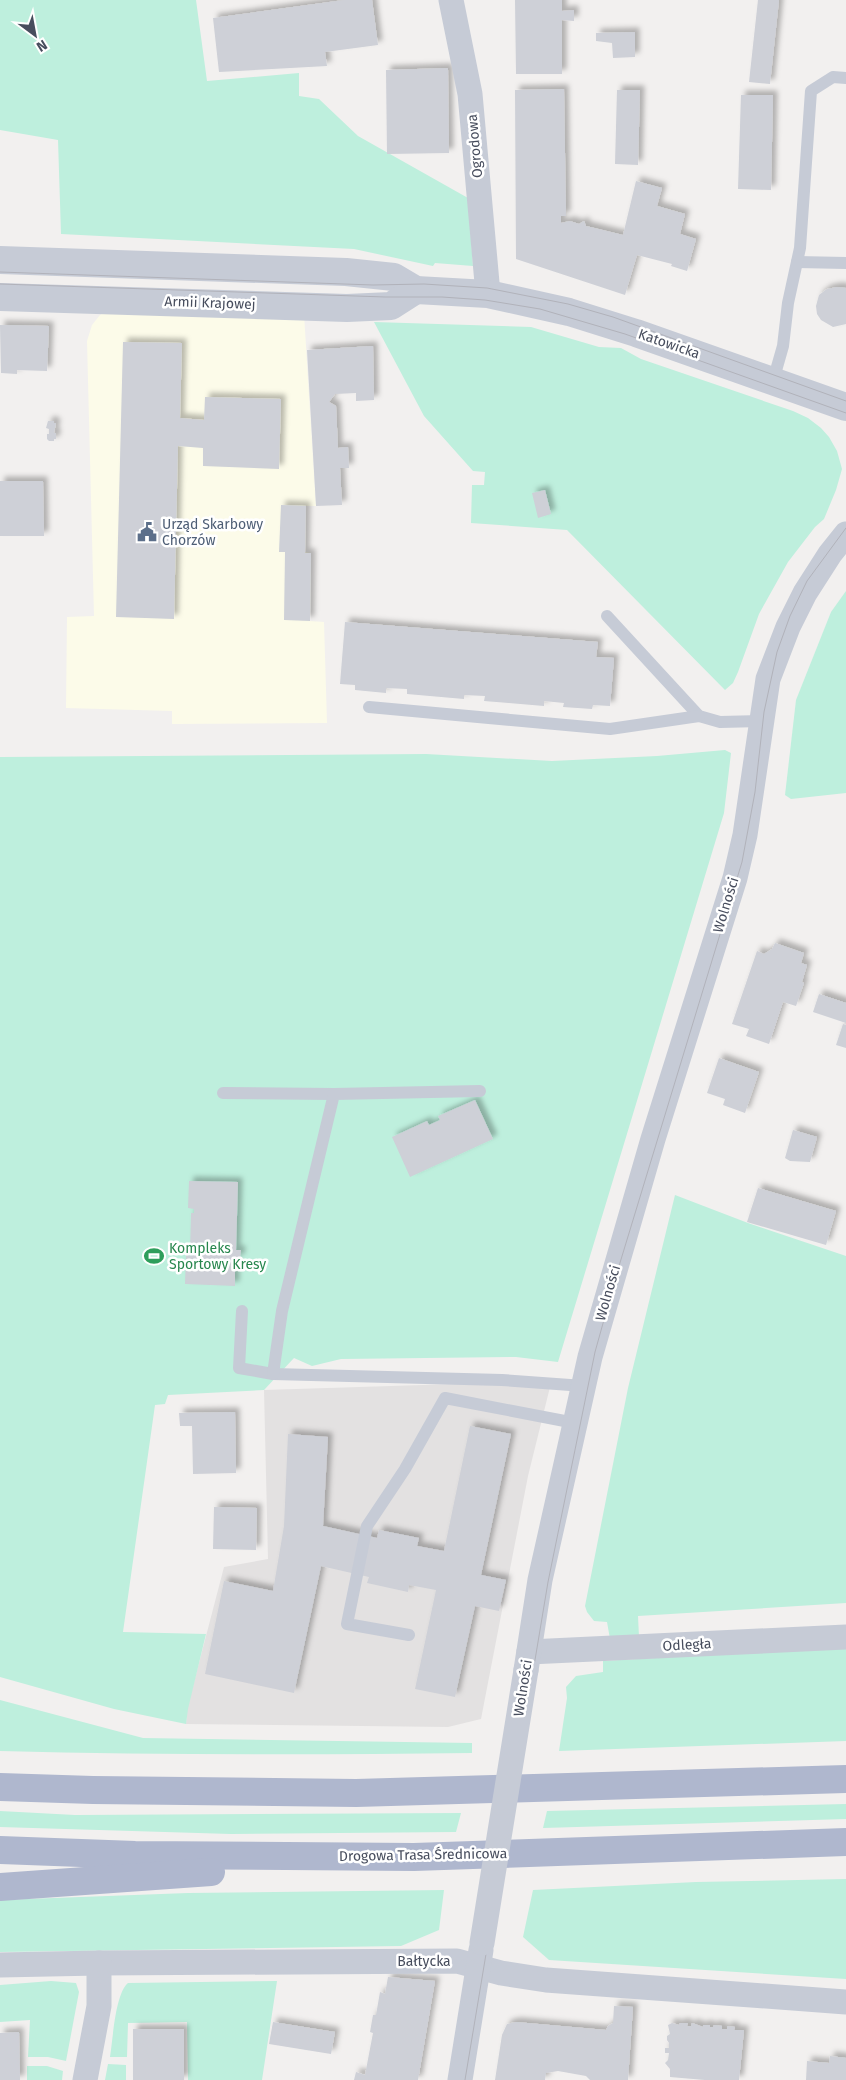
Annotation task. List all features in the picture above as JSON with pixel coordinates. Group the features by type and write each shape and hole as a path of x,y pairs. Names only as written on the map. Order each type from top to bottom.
{"main road":[{"path":"0,1772 93,1790"},
{"path":"0,1787 356,1793 846,1779"},
{"name":"Drogowa Trasa Średnicowa","path":"0,1850 135,1855 414,1857 846,1842"},
{"path":"0,1886 414,1857"}],"street":[{"name":"Ogrodowa","path":"451,0 470,94 488,294"},
{"path":"0,260 346,272 394,277 416,290 488,294"},
{"path":"80,262 80,300"},
{"path":"385,276 385,306"},
{"name":"Armii Krajowej","path":"0,297 347,308 390,306 416,290"},
{"name":"Katowicka","path":"488,294 599,320 846,407"},
{"name":"Wolności","path":"460,2080 540,1580 590,1357 653,1139 735,878 745,834 768,678 788,627 816,575 846,534"},
{"name":"Odległa","path":"527,1661 846,1637"},
{"name":"Bałtycka","path":"0,1965 99,1962 457,1961 480,1955 501,1972 546,1980 846,2002"},
{"path":"85,2080 99,2006 99,1962"}],"lane":[{"path":"773,381 787,330 788,303 800,248 811,91 832,77 846,78"},
{"path":"797,262 846,263"},
{"path":"607,616 699,716"},
{"path":"369,707 610,729 699,716 720,722 761,721"},
{"path":"223,1092 334,1094 480,1091"},
{"path":"273,1374 282,1311 334,1094"},
{"path":"242,1311 239,1368 273,1374 502,1380 584,1386"},
{"path":"409,1635 347,1624 367,1526 405,1468 444,1398 575,1423"}],"shaded area":[{"path":"108,310 304,314 316,506 306,506 305,552 311,553 310,621 324,622 327,723 172,724 172,711 66,708 67,617 94,616 87,341 92,325 100,315"},
{"path":"520,1382 550,1387 528,1476 481,1719 448,1727 186,1724 187,1709 224,1567 268,1559 264,1390"}],"green space":[{"path":"0,0 196,0 207,81 299,73 299,96 319,99 358,136 468,198 473,266 435,263 433,266 354,249 61,234 58,140 0,130"},
{"path":"374,322 531,327 599,347 621,348 641,359 793,411 808,418 821,428 837,451 842,469 836,490 824,519 815,527 788,562 759,614 733,683 725,690 567,530 471,523 472,485 484,485 485,472 473,471 424,416"},
{"path":"846,591 846,793 791,799 785,795 796,700 831,612"},
{"name":"Kompleks Sportowy Kresy","path":"725,750 731,753 724,813 558,1362 516,1357 341,1359 312,1366 294,1358 264,1390 168,1395 165,1404 155,1405 123,1632 206,1634 186,1724 114,1709 0,1677 0,757 426,754 552,761 657,756"},
{"path":"675,1195 748,1223 846,1256 846,1603 638,1616 639,1637 610,1639 607,1622 594,1621 585,1606 628,1388"},
{"path":"846,1647 846,1741 559,1751 567,1698 566,1687 576,1676 603,1672 603,1661"},
{"path":"0,1700 143,1738 472,1743 472,1753 236,1754 0,1751"},
{"path":"846,1804 846,1819 543,1828 547,1811"},
{"path":"0,1811 75,1815 461,1813 456,1832 231,1834 0,1827"},
{"path":"846,1879 846,1979 549,1960 523,1937 533,1890 696,1882"},
{"path":"444,1890 439,1930 401,1946 0,1952 0,1900 188,1893"},
{"path":"51,1981 76,1983 79,1992 66,2061 48,2057 28,2057 30,2020 0,2022 0,1985"},
{"path":"277,1981 262,2080 188,2080 187,2022 128,2023 127,2057 110,2057 117,2007 128,1983"},
{"path":"108,2064 126,2065 126,2080 105,2080"},
{"path":"27,2066 47,2066 63,2071 62,2080 27,2080"}],"building":[{"path":"344,0 372,0 378,45 325,52 327,66 219,72 213,18"},
{"path":"515,0 562,0 562,11 574,10 574,21 562,20 562,74 516,74"},
{"path":"758,0 779,0 770,84 749,82"},
{"path":"635,32 635,57 613,58 612,43 596,41 596,33"},
{"path":"448,68 449,153 387,154 386,70"},
{"path":"564,89 566,216 561,216 561,223 570,221 579,224 584,221 586,226 623,235 636,181 662,188 657,206 685,214 680,234 696,239 687,271 671,266 672,264 637,255 625,295 516,259 515,90"},
{"path":"617,90 640,90 638,165 615,164"},
{"path":"741,95 773,95 771,190 738,189"},
{"path":"846,288 846,324 833,327 821,320 817,314 816,306 819,295 827,289"},
{"path":"0,325 49,326 47,371 17,370 17,374 1,373"},
{"name":"Urząd Skarbowy Chorzów","path":"123,342 182,343 180,418 204,420 205,397 281,399 279,469 203,466 203,448 178,446 174,619 116,617"},
{"path":"373,346 374,400 356,401 356,393 335,394 329,402 336,406 338,448 348,447 349,468 340,468 342,505 316,506 307,350"},
{"path":"48,421 56,423 54,433 56,433 56,439 54,441 47,439 47,434 49,434 49,429 46,428"},
{"path":"0,481 43,481 44,536 0,536"},
{"path":"545,490 551,514 538,518 532,493"},
{"path":"281,505 306,506 305,553 311,553 310,621 284,620 285,552 279,552"},
{"path":"345,622 598,642 596,657 614,658 610,706 593,705 592,709 563,707 564,703 544,701 544,706 484,701 485,696 464,695 464,699 407,694 407,689 386,688 386,693 355,690 355,685 340,684"},
{"path":"775,943 804,953 801,963 807,965 802,982 804,983 796,1006 783,1002 769,1044 746,1036 749,1029 732,1024 757,951 764,954 772,949"},
{"path":"819,994 846,1003 846,1023 813,1012"},
{"path":"843,1024 846,1025 846,1048 836,1045"},
{"path":"719,1058 759,1072 745,1113 723,1105 725,1099 707,1093"},
{"path":"475,1100 493,1139 410,1177 392,1137 427,1121 429,1125 440,1120 438,1116"},
{"path":"793,1130 817,1137 810,1162 790,1161 785,1158"},
{"path":"189,1181 238,1182 236,1250 241,1250 240,1259 235,1258 235,1286 185,1284 186,1255 192,1256 193,1252 190,1252 191,1213 194,1213 194,1209 188,1208"},
{"path":"758,1188 836,1211 826,1245 747,1222"},
{"path":"235,1412 236,1473 193,1474 192,1426 180,1426 179,1413"},
{"path":"470,1426 511,1434 481,1575 506,1580 499,1611 475,1606 455,1697 415,1689 436,1590 409,1585 408,1592 367,1583 369,1577 321,1566 294,1693 205,1674 224,1581 273,1591 284,1526 288,1434 328,1437 323,1526 377,1538 379,1530 419,1538 417,1546 444,1551"},
{"path":"214,1507 257,1508 256,1550 213,1549"},
{"path":"388,1977 435,1981 418,2080 354,2080 356,2072 365,2075 373,2033 370,2032 373,2015 376,2015 380,1992 385,1994"},
{"path":"614,2006 633,2007 628,2080 590,2080 586,2076 558,2071 546,2073 545,2080 495,2080 502,2035 507,2024 516,2022 606,2030 613,2023"},
{"path":"273,2022 335,2032 331,2054 269,2044"},
{"path":"672,2023 679,2025 680,2023 688,2023 687,2026 691,2026 692,2023 703,2027 703,2025 713,2027 714,2025 722,2026 722,2029 727,2029 727,2026 735,2027 734,2030 744,2030 739,2080 670,2077 670,2069 665,2063 668,2060 669,2053 665,2053 665,2048 669,2048 667,2040 667,2036 670,2034 668,2025"},
{"path":"133,2029 184,2029 184,2080 133,2080"},
{"path":"19,2032 20,2080 0,2080 0,2033"},
{"path":"830,2056 846,2058 846,2080 806,2080 807,2061 829,2063"}],"tram line":[{"path":"0,272 373,285 424,284 487,288 568,304 613,317 846,401"},
{"path":"0,284 385,297 442,297 485,300 540,309 625,334 846,413"},
{"path":"465,2080 548,1582 595,1352 619,1266 742,862 755,792 764,712 777,652 790,616 807,581 846,528"}],"place":[{"name":"Urząd Skarbowy Chorzów","path":"147,532"},
{"name":"Kompleks Sportowy Kresy","path":"154,1256"}]}
